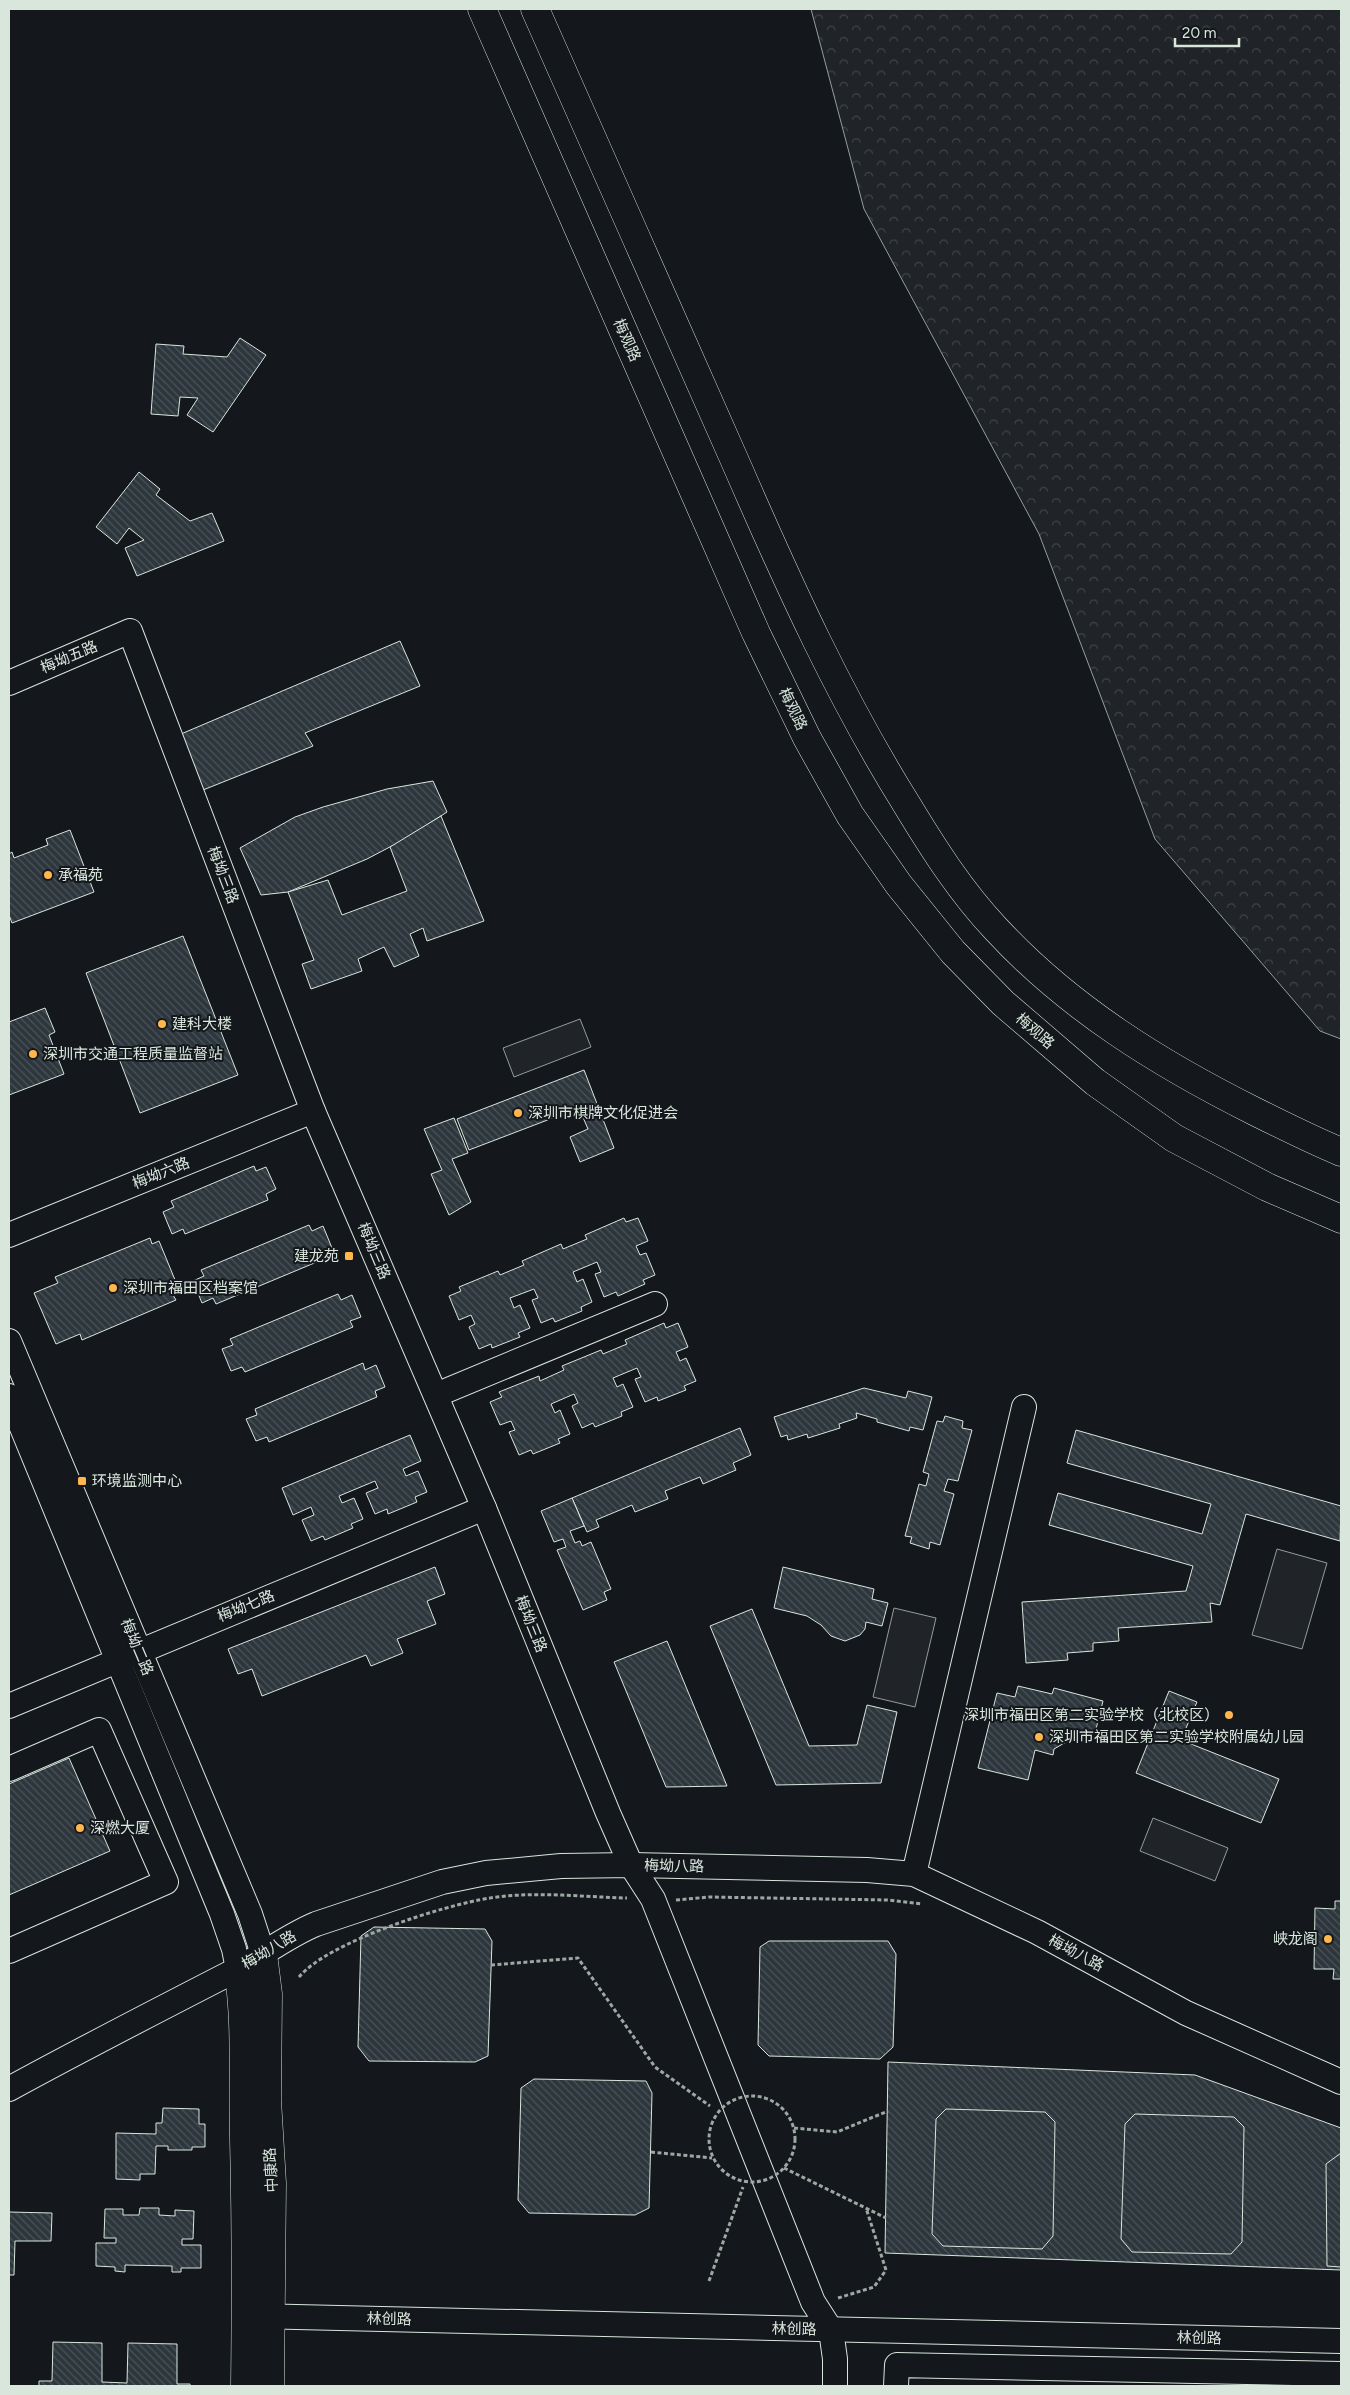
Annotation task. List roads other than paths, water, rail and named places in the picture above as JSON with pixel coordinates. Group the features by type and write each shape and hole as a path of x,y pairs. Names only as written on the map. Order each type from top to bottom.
{"main road":[{"name":"梅观路","path":"482,9 756,633 807,738 850,815 899,886 952,952 997,997 1095,1082 1174,1138 1268,1187 1341,1219"},
{"path":"535,9 782,568 820,648 884,768 935,851 994,928 1056,988 1125,1039 1216,1092 1316,1142 1341,1152"},
{"name":"中康路","path":"245,2386 259,2316 272,2184 267,2100 268,1994 263,1954"},
{"name":"中康路","path":"238,1969 243,2001 244,2139 247,2190 259,2316 270,2386"}],"street":[{"name":"梅坳五路","path":"9,683 130,631"},
{"name":"梅坳三路","path":"130,631 313,1110 484,1508 631,1865 652,1899 813,2302 831,2330"},
{"name":"梅坳六路","path":"9,1235 313,1110"},
{"path":"436,1396 655,1304"},
{"name":"梅坳二路","path":"9,1341 128,1656 222,1914 234,1949 238,1969"},
{"name":"梅坳二路","path":"9,1396 128,1656 250,1914 263,1954"},
{"path":"914,1874 1024,1408"},
{"name":"梅坳七路","path":"9,1706 484,1508"},
{"path":"9,1769 99,1730 166,1882 9,1951"},
{"name":"梅坳八路","path":"9,2089 179,1997 238,1969 309,1927 442,1882 486,1872 561,1866 631,1865 867,1870 914,1874 1037,1932 1186,2013 1341,2082"},
{"name":"林创路","path":"259,2316 1341,2342"},
{"path":"831,2330 835,2359 835,2386"},
{"path":"896,2386 897,2365 1138,2378 1216,2379 1341,2374"}],"place":[{"name":"承福苑","path":"48,875"},
{"name":"建科大楼","path":"162,1024"},
{"name":"深圳市交通工程质量监督站","path":"33,1054"},
{"name":"深圳市棋牌文化促进会","path":"518,1113"},
{"name":"建龙苑","path":"349,1256"},
{"name":"深圳市福田区档案馆","path":"113,1288"},
{"name":"环境监测中心","path":"82,1481"},
{"name":"深圳市福田区第二实验学校（北校区）","path":"1229,1715"},
{"name":"深圳市福田区第二实验学校附属幼儿园","path":"1039,1737"},
{"name":"深燃大厦","path":"80,1828"},
{"name":"峡龙阁","path":"1328,1939"}]}
